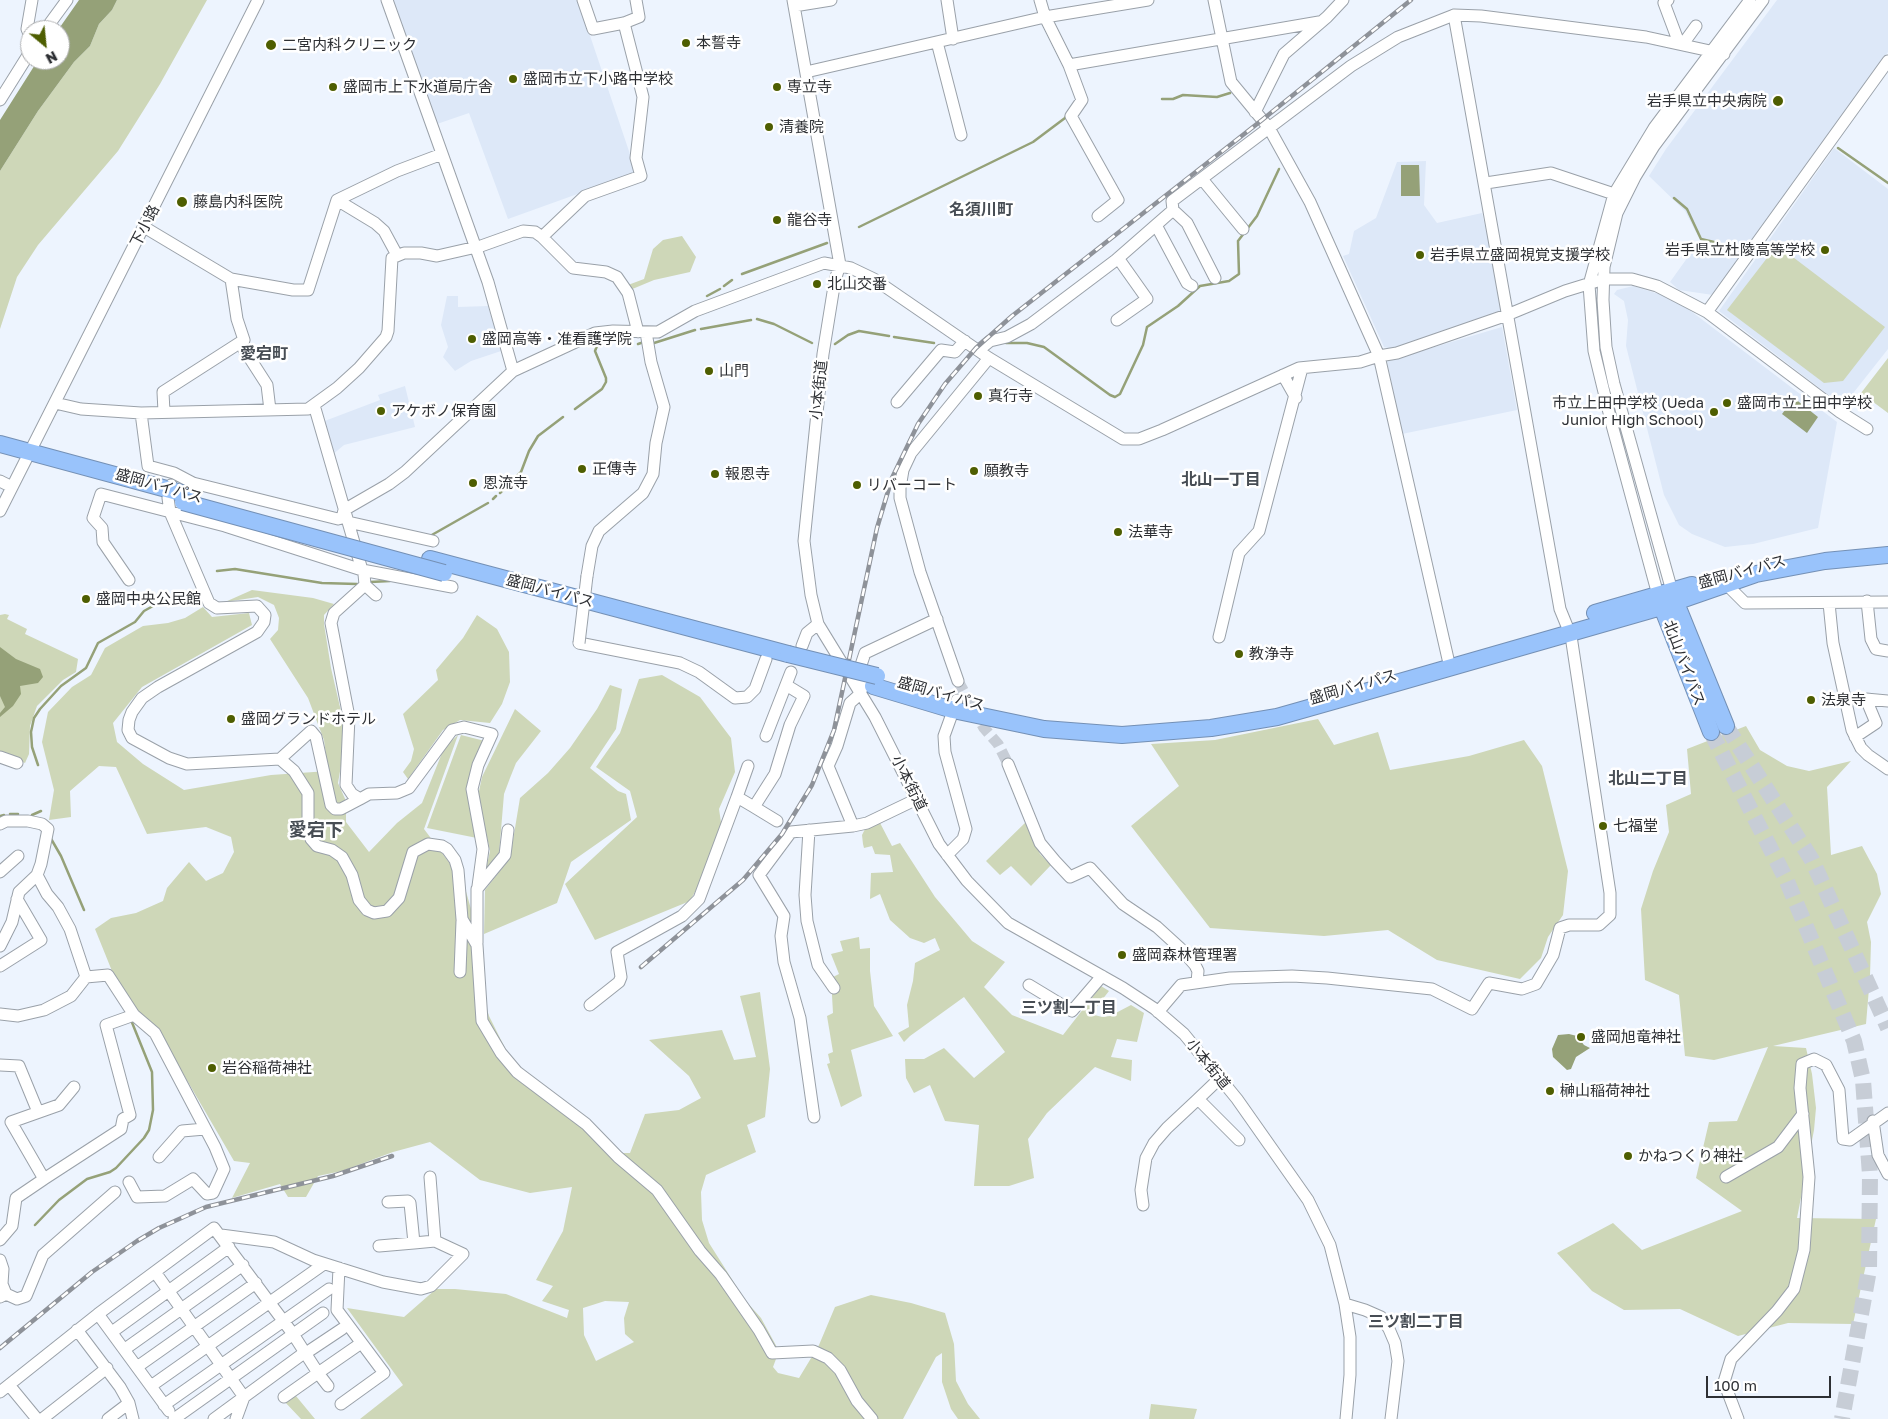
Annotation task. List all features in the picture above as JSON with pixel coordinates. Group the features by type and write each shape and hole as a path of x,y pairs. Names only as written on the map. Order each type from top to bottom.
{"highway":[{"name":"盛岡バイパス","path":"0,444 29,456 444,581 766,659 792,659"},
{"name":"盛岡バイパス","path":"0,454 29,456"},
{"name":"盛岡バイパス","path":"175,499 430,559 792,659 870,685 955,705 1023,725 1094,735 1144,735 1210,728 1277,717 1568,627"},
{"name":"盛岡バイパス","path":"1666,599 1734,572 1833,550 1888,547"},
{"name":"盛岡バイパス","path":"955,705 1076,724 1140,727 1220,719 1281,707 1448,659 1726,584 1756,574 1825,561 1888,555"},
{"name":"北山バイパス","path":"1666,599 1718,729"}],"street":[{"path":"29,20 32,0"},
{"path":"52,20 67,0"},
{"name":"下小路","path":"0,511 258,0"},
{"path":"387,0 488,282 513,371"},
{"path":"583,0 593,29 624,22 639,16 636,0"},
{"path":"794,3 831,0"},
{"path":"946,0 953,39"},
{"path":"1040,0 1045,17 1069,65 1082,100 1071,116 1118,200 1098,216"},
{"path":"806,72 1045,17 1148,0"},
{"path":"1214,0 1231,82 1269,128 1310,202 1379,356 1448,659"},
{"path":"1255,112 1284,54 1343,0"},
{"path":"1668,0 1664,3 1681,44"},
{"path":"1666,599 1612,425 1594,351 1588,284 1619,197 1718,52 1750,0"},
{"path":"1718,52 1763,0"},
{"name":"小本街道","path":"794,3 840,265 835,280 823,354 804,541 811,595 818,624 870,685 875,717 947,856 986,904 1008,923 1102,976 1158,1012 1184,1034 1271,1146 1312,1207 1330,1244 1346,1304 1350,1338 1350,1375 1346,1419"},
{"path":"1158,1012 1181,985 1230,978 1327,978 1432,989 1472,1009 1489,983 1522,989 1536,984 1553,955 1560,928 1569,925 1599,925 1610,915 1610,893 1568,627 1560,608 1507,315 1486,183 1454,15"},
{"path":"979,350 990,341 1007,337 1025,328 1118,258 1172,210 1172,201 1351,66 1398,36 1454,15 1481,16 1681,44 1718,52"},
{"path":"542,237 585,196 640,176 636,158 643,97 624,22"},
{"path":"1069,65 1319,22"},
{"path":"1681,44 1696,26"},
{"path":"938,42 961,134"},
{"path":"1707,312 1888,61"},
{"path":"0,100 20,68"},
{"path":"144,227 231,280 293,290 308,290 337,200 397,171 442,154"},
{"path":"1486,183 1551,173 1619,197"},
{"path":"1202,179 1243,229"},
{"path":"1619,197 1604,279 1606,347 1666,599"},
{"path":"337,200 370,219 384,230 397,254"},
{"path":"1172,210 1187,223 1215,278"},
{"path":"1156,225 1187,283 1192,286"},
{"path":"397,254 421,253 437,256 476,247 523,231 535,232 573,268 606,272 617,277 628,293 642,332 664,407 656,443 654,474 643,493 599,530 592,546 579,643 680,663 699,672 735,698 747,697 755,690 766,659"},
{"path":"55,402 81,409 141,413 308,409 359,368 386,337 390,264 397,254"},
{"path":"1117,320 1148,299 1118,258"},
{"path":"141,413 148,466 174,473 193,483 338,519 346,516 404,472 513,371 596,333 613,331 658,332 695,310 824,263 840,265 874,278 988,358 1123,439 1139,439 1162,430 1302,368 1360,362 1397,353 1507,315 1565,291 1604,279 1632,279 1657,286 1707,312 1840,412 1866,429"},
{"path":"164,412 163,392 244,340 237,319 231,280"},
{"path":"897,402 940,350 955,352 965,341"},
{"path":"240,343 267,385 270,410"},
{"path":"958,681 938,619 923,581 900,498 900,479 911,453 988,358"},
{"path":"1219,638 1239,553 1259,531 1296,398 1302,368"},
{"path":"1283,375 1296,398"},
{"path":"314,405 364,574 365,585 376,595"},
{"path":"174,473 175,499 209,603 217,608 257,606 265,615 264,622 256,632 150,691 132,712 128,730 132,738 169,758 187,764 280,759 311,731 316,737 331,805 335,809 341,809 369,794 397,793 409,788 452,730 464,727 492,734 478,765 472,789 483,849 478,886 477,945 482,1021 501,1053 516,1072 586,1124 618,1157 657,1190 700,1251 721,1275 759,1330 772,1353 813,1351 828,1358 840,1370 857,1401 872,1419"},
{"path":"0,482 12,487"},
{"path":"129,580 103,542 102,528 93,518 102,494 175,499 225,526 362,570 403,580 444,581"},
{"path":"346,516 433,541"},
{"path":"1726,584 1745,603 1888,602"},
{"path":"360,799 352,794 346,785 349,717 331,623 337,610 365,585"},
{"path":"1867,601 1871,639 1876,649 1888,651"},
{"path":"1829,603 1842,688 1856,737 1861,748 1888,769"},
{"path":"870,685 862,685 860,668 865,653 938,619"},
{"path":"766,736 786,685 792,659 807,633 818,624"},
{"path":"754,807 775,774 790,725 804,696 786,685"},
{"path":"853,826 828,766 837,746 850,703 870,685"},
{"path":"1856,737 1876,723 1866,700 1888,701"},
{"path":"947,856 963,839 966,829 945,752 944,736 955,705"},
{"path":"1877,761 1888,756"},
{"path":"0,757 17,764"},
{"path":"280,759 294,771 308,793 308,827 311,839 316,846 332,850 342,857 352,875 359,900 366,910 380,914 393,906 399,898 413,852 423,845 434,844 447,849 455,860 460,880 462,919 460,972"},
{"path":"1008,764 1040,843 1054,861 1070,877 1090,868 1123,904 1157,927 1180,948 1198,971 1197,982"},
{"path":"590,1005 619,982 621,977 617,952 682,916 699,899 748,766"},
{"path":"737,797 777,821"},
{"path":"814,1117 800,1018 784,962 781,936 784,916 759,874 791,832 867,824 917,799"},
{"path":"0,824 6,821 28,821 42,824 48,829 46,848 36,875 19,892 12,922 0,946"},
{"path":"478,886 504,855 508,830"},
{"path":"809,830 805,895 807,921 818,965 834,988"},
{"path":"0,872 18,856"},
{"path":"36,875 47,894 58,907 70,929 86,977"},
{"path":"0,966 41,940 17,899"},
{"path":"462,919 477,945"},
{"path":"0,1014 18,1016 51,1008 71,996 86,977 108,975 134,1014 154,1033 224,1169 213,1193 207,1194 193,1179 165,1196 137,1197 129,1182"},
{"path":"1029,985 1072,1011 1102,976"},
{"path":"0,1240 12,1226 16,1198 121,1129 123,1119 130,1115 106,1025 134,1014"},
{"path":"1738,1419 1724,1382 1731,1359 1777,1311 1794,1289 1800,1272 1804,1250 1809,1177 1800,1070 1802,1064 1814,1059 1826,1065 1839,1090 1843,1139 1850,1140 1888,1113"},
{"path":"0,1065 19,1066 38,1112"},
{"path":"1143,1205 1141,1190 1146,1158 1161,1136 1220,1078"},
{"path":"44,1179 11,1122 59,1105 74,1087"},
{"path":"1198,1099 1239,1140"},
{"path":"1726,1178 1778,1147 1803,1114"},
{"path":"1873,1122 1878,1155 1888,1174"},
{"path":"159,1157 182,1131 205,1129"},
{"path":"430,1177 435,1241"},
{"path":"0,1260 3,1269 3,1295 17,1299 24,1298 30,1291 37,1265 43,1255 115,1192"},
{"path":"388,1202 410,1203 414,1243"},
{"path":"0,1392 77,1330 214,1228 283,1320 328,1386"},
{"path":"221,1235 274,1242 324,1264 421,1289 431,1286 463,1254 435,1241 379,1246"},
{"path":"112,1332 229,1247"},
{"path":"151,1386 324,1264"},
{"path":"125,1350 243,1265"},
{"path":"339,1268 337,1310 384,1373 341,1403"},
{"path":"155,1272 244,1397"},
{"path":"137,1367 256,1283"},
{"path":"164,1405 329,1289"},
{"path":"1346,1304 1381,1317 1392,1336 1398,1361 1391,1419"},
{"path":"98,1314 174,1419 323,1313"},
{"path":"214,1419 305,1353 342,1329"},
{"path":"77,1330 106,1368 129,1403 133,1419"},
{"path":"284,1397 357,1346"},
{"path":"42,1419 106,1368"},
{"path":"10,1385 38,1419"},
{"path":"236,1419 244,1397"},
{"path":"108,1419 129,1403"}],"shaded area":[{"path":"79,0 117,0 112,10 99,24 90,46 70,67 70,20 65,20"},
{"path":"117,0 207,0 160,84 118,151 38,245 17,277 0,329 0,171 38,111 70,70 74,62 90,46 99,24 112,10"},
{"name":"盛岡市立下小路中学校","path":"392,0 578,0 635,169 633,174 508,219 469,113 437,124"},
{"name":"岩手県立中央病院","path":"1777,0 1888,0 1888,52 1713,295 1679,290 1670,282 1700,240 1685,211 1649,176 1666,149"},
{"path":"32,70 68,70 38,111 0,171 0,120"},
{"name":"岩手県立杜陵高等学校","path":"1834,148 1888,189 1888,349 1843,406 1719,311"},
{"name":"岩手県立盛岡視覚支援学校","path":"1426,161 1424,205 1437,223 1482,213 1486,231 1490,236 1502,309 1492,317 1392,349 1384,347 1343,256 1349,254 1354,231 1376,218 1397,162"},
{"path":"1401,165 1419,165 1420,196 1401,196"},
{"path":"682,236 696,257 690,272 654,280 630,290 628,285 644,279 653,249 663,240"},
{"path":"1777,245 1885,327 1843,381 1824,383 1727,310"},
{"name":"盛岡市立上田中学校","path":"1633,286 1675,299 1837,422 1818,528 1753,544 1725,547 1692,534 1679,525 1664,495 1626,346 1628,320 1624,301 1614,294 1617,290"},
{"name":"盛岡高等・准看護学院","path":"447,296 458,296 458,307 488,306 501,351 471,361 455,371 443,357 448,347 441,325"},
{"path":"1502,327 1517,410 1402,434 1387,361"},
{"path":"1888,358 1888,413 1861,393"},
{"name":"アケボノ保育園","path":"405,386 415,427 344,445 332,455 322,422 380,400 378,395"},
{"path":"1794,398 1818,417 1807,433 1782,414"},
{"path":"252,590 313,598 334,604 324,615 324,624 331,668 343,720 343,754 338,783 346,801 346,822 369,852 397,823 422,803 444,748 458,735 424,829 463,881 479,937 484,999 489,1016 512,1062 619,1153 630,1153 645,1114 679,1110 701,1098 689,1076 649,1040 722,1030 734,1060 756,1057 740,996 760,992 770,1069 765,1117 747,1125 756,1152 706,1175 701,1192 702,1220 709,1243 745,1300 761,1318 779,1351 773,1367 778,1373 799,1378 819,1345 835,1307 871,1295 911,1303 945,1313 954,1344 956,1381 968,1404 980,1419 958,1419 951,1409 942,1382 942,1353 936,1357 903,1419 360,1419 403,1385 347,1308 404,1317 436,1289 455,1289 506,1294 567,1318 569,1310 542,1301 553,1286 536,1280 563,1231 572,1187 530,1193 480,1180 430,1142 393,1152 342,1171 318,1176 306,1197 288,1197 280,1184 232,1198 250,1163 234,1161 156,1027 139,1014 112,971 95,929 111,918 136,913 163,901 167,888 189,862 206,881 223,873 234,852 231,837 206,827 147,834 116,767 99,766 70,791 71,817 49,820 54,790 42,742 48,712 72,687 91,675 105,648 143,626 168,623 185,618 203,607 212,617 249,613 252,625 142,687 113,723 117,742 143,764 184,790 271,775 328,771 324,740 308,698 270,639 278,630 279,618 274,605 258,597 225,602","holes":["605,1301 629,1302 624,1318 625,1334 634,1342 596,1361 584,1335 583,1308"]},
{"path":"0,615 9,615 7,619 27,629 25,634 78,659 76,672 63,680 37,706 30,726 29,754 25,763 0,752"},
{"path":"477,615 497,629 509,652 510,682 502,704 490,723 460,720 443,730 408,779 403,772 411,761 414,749 403,714 438,680 436,670 463,638"},
{"path":"0,647 16,659 40,669 43,677 38,683 20,686 21,694 13,706 0,717 0,713 5,707 0,696"},
{"path":"662,675 700,697 731,738 735,772 719,809 722,829 704,875 690,901 595,940 565,884 637,817 630,791 596,767 620,733 639,679"},
{"path":"610,685 622,689 616,729 590,768 618,791 626,794 631,820 571,862 557,903 484,934 485,890 510,858 520,798 548,773 570,748 597,709"},
{"path":"515,709 541,731 516,763 510,778 504,794 499,854 486,869 490,851 478,796 482,777"},
{"path":"1318,719 1334,745 1378,732 1390,770 1469,756 1524,740 1542,766 1568,871 1563,915 1548,937 1541,958 1520,979 1437,960 1388,930 1324,936 1210,928 1131,826 1179,786 1151,744 1215,740"},
{"path":"1746,726 1760,750 1787,766 1809,771 1851,761 1827,787 1831,855 1862,846 1877,874 1881,894 1867,922 1871,942 1866,1024 1773,1046 1806,1048 1812,1074 1816,1108 1814,1130 1797,1218 1876,1219 1853,1324 1788,1323 1738,1336 1680,1309 1624,1310 1592,1291 1557,1253 1613,1223 1642,1250 1742,1211 1696,1178 1709,1122 1737,1121 1768,1047 1714,1060 1685,1056 1679,995 1645,980 1641,909 1653,871 1669,832 1666,805 1691,794 1687,749"},
{"path":"461,735 485,741 473,768 477,838 427,828"},
{"path":"1028,820 1040,854 1051,865 1031,886 1011,866 1000,875 986,861"},
{"path":"879,821 892,846 900,843 935,897 972,941 1005,962 984,987 1012,1015 1063,1035 1101,986 1109,991 1091,1014 1102,1017 1110,1016 1131,1005 1144,1013 1137,1042 1117,1039 1111,1057 1132,1060 1131,1081 1095,1067 1047,1113 1028,1139 1034,1178 1009,1186 974,1186 979,1125 945,1121 930,1085 914,1093 906,1078 905,1059 924,1059 944,1048 974,1078 1005,1052 964,997 904,1042 898,1033 909,1027 907,1005 915,963 940,950 935,938 924,943 910,938 890,920 880,894 870,899 871,873 893,872 890,855 875,854 872,846 864,848 862,835 865,829"},
{"path":"859,937 860,949 870,948 870,971 874,1006 893,1036 851,1050 862,1096 841,1107 827,1064 830,1063 828,1054 833,1052 827,1016 833,1013 831,978 839,974 831,954 843,951 840,941"},
{"path":"1569,1034 1577,1036 1584,1045 1590,1048 1576,1057 1571,1069 1567,1070 1553,1057 1552,1049 1558,1035"},
{"path":"296,1396 315,1419 301,1419 284,1401"},
{"path":"1151,1404 1197,1409 1194,1419 1149,1419"}],"waterway":[{"path":"1162,99 1173,99 1183,95 1217,97 1230,93"},
{"path":"859,227 1033,142 1065,118 1067,114"},
{"path":"1838,148 1888,183"},
{"path":"1006,343 1027,343 1044,347 1110,395 1115,397 1120,394 1143,345 1147,327 1178,306 1200,286 1229,281 1239,274 1238,241 1257,216 1279,169"},
{"path":"1674,198 1687,209 1701,239 1714,242"},
{"path":"742,274 827,243"},
{"path":"724,286 732,280"},
{"path":"707,296 720,289"},
{"path":"757,319 774,324 812,343"},
{"path":"701,329 751,320"},
{"path":"654,343 695,330"},
{"path":"835,344 848,335 859,331 889,336"},
{"path":"894,337 934,343"},
{"path":"575,409 602,389 606,382 595,351 597,346 609,340 627,341"},
{"path":"500,493 521,472 529,451 538,436 563,417"},
{"path":"493,499 496,496"},
{"path":"430,536 488,503"},
{"path":"217,571 235,569 322,583 357,584"},
{"path":"370,582 390,581"},
{"path":"38,765 32,747 31,732 34,718 40,709 61,686 86,668 98,643 135,622 144,611 153,606"},
{"path":"32,815 41,811"},
{"path":"10,814 18,814"},
{"path":"0,816 4,815"},
{"path":"50,837 61,856 84,910"},
{"path":"35,1225 59,1200 87,1179 110,1172 116,1168 149,1130 153,1110 152,1072 131,1020"}],"tunnel":[{"path":"958,681 984,728 998,744 1008,764"},
{"path":"1726,726 1812,860 1888,1028"},
{"path":"1711,732 1786,879 1854,1041 1863,1080 1870,1175 1869,1270 1842,1419"}],"railway":[{"path":"641,967 743,880 782,834 812,785 834,730 877,528 892,478 918,424 945,384 976,348 1012,316 1262,120 1411,0"},
{"path":"0,1348 92,1272 159,1228 206,1207 333,1176 392,1156"}],"place":[{"name":"本誓寺","path":"686,43"},
{"name":"二宮内科クリニック","path":"271,45"},
{"name":"盛岡市立下小路中学校","path":"513,79"},
{"name":"盛岡市上下水道局庁舎","path":"333,87"},
{"name":"専立寺","path":"777,87"},
{"name":"岩手県立中央病院","path":"1778,101"},
{"name":"清養院","path":"769,127"},
{"name":"藤島内科医院","path":"182,202"},
{"name":"龍谷寺","path":"777,220"},
{"name":"岩手県立杜陵高等学校","path":"1825,250"},
{"name":"岩手県立盛岡視覚支援学校","path":"1420,255"},
{"name":"北山交番","path":"817,284"},
{"name":"盛岡高等・准看護学院","path":"472,339"},
{"name":"山門","path":"709,371"},
{"name":"真行寺","path":"978,396"},
{"name":"盛岡市立上田中学校","path":"1727,403"},
{"name":"アケボノ保育園","path":"381,411"},
{"name":"市立上田中学校 (Ueda Junior High School)","path":"1714,412"},
{"name":"正傳寺","path":"582,469"},
{"name":"願教寺","path":"974,471"},
{"name":"報恩寺","path":"715,474"},
{"name":"恩流寺","path":"473,483"},
{"name":"リバーコート","path":"857,485"},
{"name":"法華寺","path":"1118,532"},
{"name":"盛岡中央公民館","path":"86,599"},
{"name":"教浄寺","path":"1239,654"},
{"name":"法泉寺","path":"1811,700"},
{"name":"盛岡グランドホテル","path":"231,719"},
{"name":"七福堂","path":"1603,826"},
{"name":"盛岡森林管理署","path":"1122,955"},
{"name":"盛岡旭竜神社","path":"1581,1037"},
{"name":"岩谷稲荷神社","path":"212,1068"},
{"name":"榊山稲荷神社","path":"1550,1091"},
{"name":"かねつくり神社","path":"1628,1156"}],"district":[{"name":"名須川町","path":"981,210"},
{"name":"愛宕町","path":"264,354"},
{"name":"北山一丁目","path":"1221,480"},
{"name":"北山二丁目","path":"1648,779"},
{"name":"愛宕下","path":"316,830"},
{"name":"三ツ割一丁目","path":"1069,1008"},
{"name":"三ツ割二丁目","path":"1416,1322"}]}
